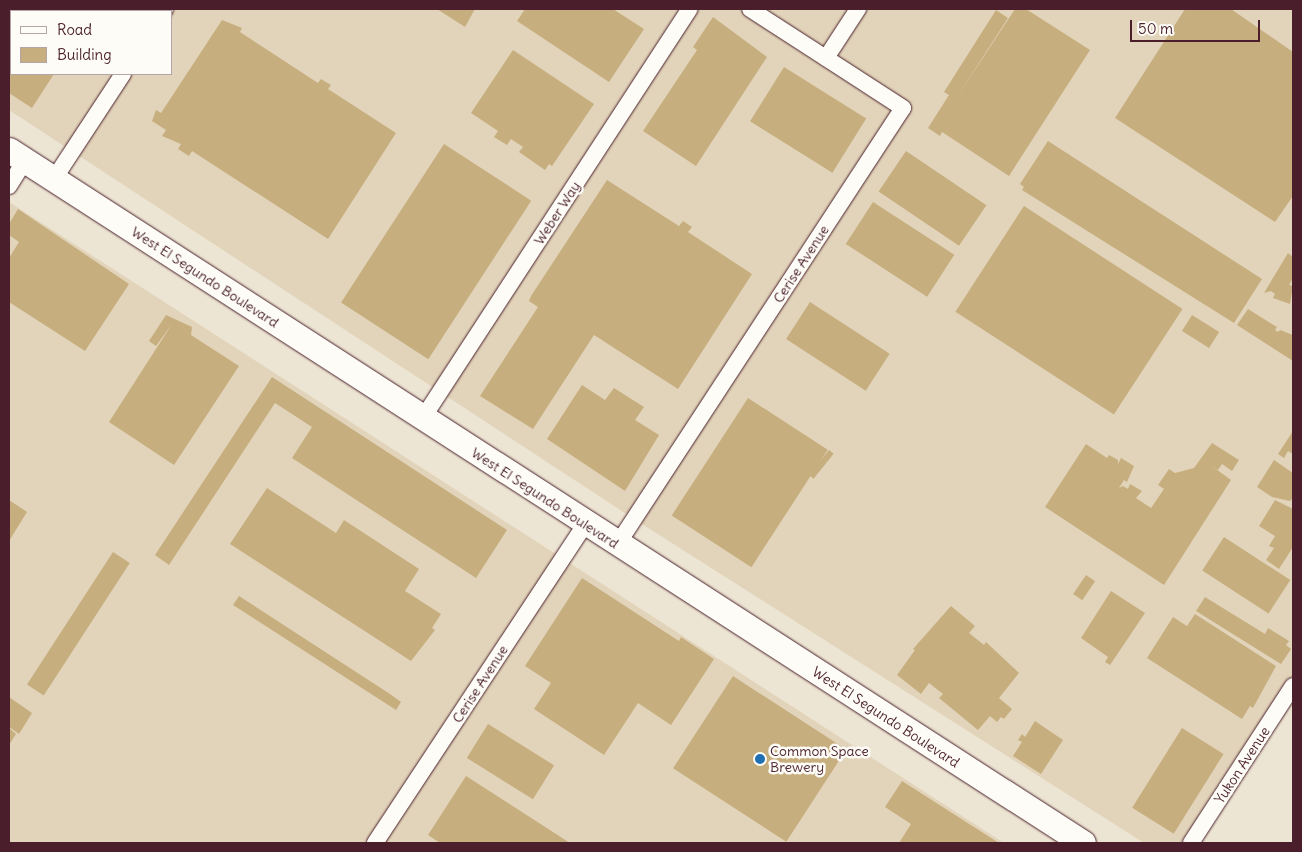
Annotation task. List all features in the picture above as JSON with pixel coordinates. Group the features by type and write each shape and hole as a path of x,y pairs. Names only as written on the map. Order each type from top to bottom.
{"main road":[{"name":"West El Segundo Boulevard","path":"17,155 617,545 1083,843"}],"street":[{"name":"Weber Way","path":"423,418 690,9"},
{"path":"750,9 826,58 858,9"},
{"name":"Cerise Avenue","path":"617,545 903,108 826,58"},
{"path":"54,179 122,75"},
{"path":"9,186 17,155"},
{"name":"Cerise Avenue","path":"375,843 585,524"},
{"name":"Yukon Avenue","path":"1191,843 1293,686"}],"shaded area":[{"path":"9,9 1293,9 1293,686 1191,843 1144,843 634,519 9,110"},
{"path":"9,202 270,370 1004,843 9,843"}],"building":[{"path":"9,9 96,9 10,10 10,75 53,75 32,108 9,93"},
{"path":"437,9 475,9 465,27"},
{"path":"525,9 613,9 644,29 609,82 517,21"},
{"path":"1015,9 1026,9 1090,50 1009,176 942,132 940,136 928,128 949,95 944,92 996,10 1008,18 955,100"},
{"path":"1185,9 1231,9 1293,52 1293,196 1275,222 1115,118"},
{"path":"713,17 767,57 696,166 643,131 697,50 693,47"},
{"path":"222,20 242,28 240,32 318,83 321,79 331,85 328,89 396,133 328,239 192,151 189,156 178,149 181,144 162,136 166,130 152,121 156,110 161,113"},
{"path":"513,50 594,104 552,166 549,164 545,170 519,152 523,147 511,139 507,145 494,137 498,131 471,113"},
{"path":"784,67 866,118 832,173 750,121"},
{"path":"1048,141 1262,279 1234,323 1022,190 1024,187 1020,184"},
{"path":"444,144 531,201 428,359 341,303"},
{"path":"906,151 986,205 959,246 879,192"},
{"path":"607,180 679,226 683,221 692,227 688,232 752,274 678,389 594,335 533,429 480,396 538,307 529,301 531,296"},
{"path":"873,202 954,255 927,297 846,244"},
{"path":"1024,206 1183,309 1114,415 955,312"},
{"path":"18,209 129,284 85,351 9,302 9,258 19,242 9,235 9,224"},
{"path":"1288,253 1293,257 1293,278 1289,285 1293,286 1290,304 1273,298 1275,294 1271,291 1264,293"},
{"path":"810,302 890,354 866,391 786,339"},
{"path":"1248,309 1277,327 1275,330 1278,332 1280,330 1293,335 1293,361 1237,325"},
{"path":"166,315 192,327 191,335 239,366 174,465 109,422 172,324 156,346 149,341"},
{"path":"1192,315 1219,332 1209,348 1182,331"},
{"path":"272,377 507,530 476,578 292,458 312,427 275,403 169,565 155,555"},
{"path":"582,385 605,400 614,388 644,407 635,420 659,435 625,491 547,439"},
{"path":"748,398 828,450 751,567 672,515"},
{"path":"1293,431 1293,454 1288,451 1284,458 1278,454"},
{"path":"1212,443 1239,460 1232,471 1222,464 1218,470 1209,464 1231,480 1164,585 1045,507 1086,444 1107,458 1109,455 1118,460 1118,464 1121,458 1134,466 1127,482 1124,480 1119,488 1123,486 1128,489 1130,484 1142,491 1136,498 1151,508 1164,489 1158,485 1169,469 1175,473 1194,468"},
{"path":"829,450 834,454 814,479 809,475"},
{"path":"1274,460 1293,473 1293,498 1290,501 1272,497 1257,487"},
{"path":"267,488 336,533 344,520 419,569 405,591 441,614 432,628 435,630 411,661 230,544"},
{"path":"9,500 27,512 9,541"},
{"path":"1275,500 1293,509 1293,547 1279,569 1266,560 1274,548 1269,546 1275,536 1259,526"},
{"path":"1224,537 1290,580 1268,614 1202,571"},
{"path":"113,552 130,563 44,695 27,685"},
{"path":"1086,575 1095,581 1082,600 1073,594"},
{"path":"582,578 679,641 681,637 714,659 671,725 638,703 604,755 534,709 551,683 525,666"},
{"path":"1111,591 1145,613 1110,665 1105,662 1108,657 1081,638"},
{"path":"239,596 390,694 401,702 396,710 233,605"},
{"path":"1205,597 1265,634 1268,628 1289,641 1286,645 1291,649 1281,664 1196,611"},
{"path":"951,606 975,626 969,633 984,645 986,642 1019,673 999,698 1012,709 1004,719 1001,717 997,722 990,716 978,730 939,698 943,694 929,683 921,694 897,675 915,650 913,649"},
{"path":"1195,614 1276,666 1253,708 1250,706 1242,719 1147,658 1173,617 1187,626"},
{"name":"Common Space Brewery","path":"733,676 846,750 786,842 673,768"},
{"path":"9,697 32,713 19,734 9,727"},
{"path":"1035,721 1063,740 1041,774 1013,756 1022,742 1018,740 1022,734 1025,737"},
{"path":"488,724 554,765 533,799 467,758"},
{"path":"9,728 16,734 9,745"},
{"path":"1182,728 1224,754 1174,834 1132,808"},
{"path":"466,776 570,843 440,843 428,835"},
{"path":"902,781 999,843 899,843 911,824 885,807"}],"place":[{"name":"Common Space Brewery","path":"760,759"}]}
